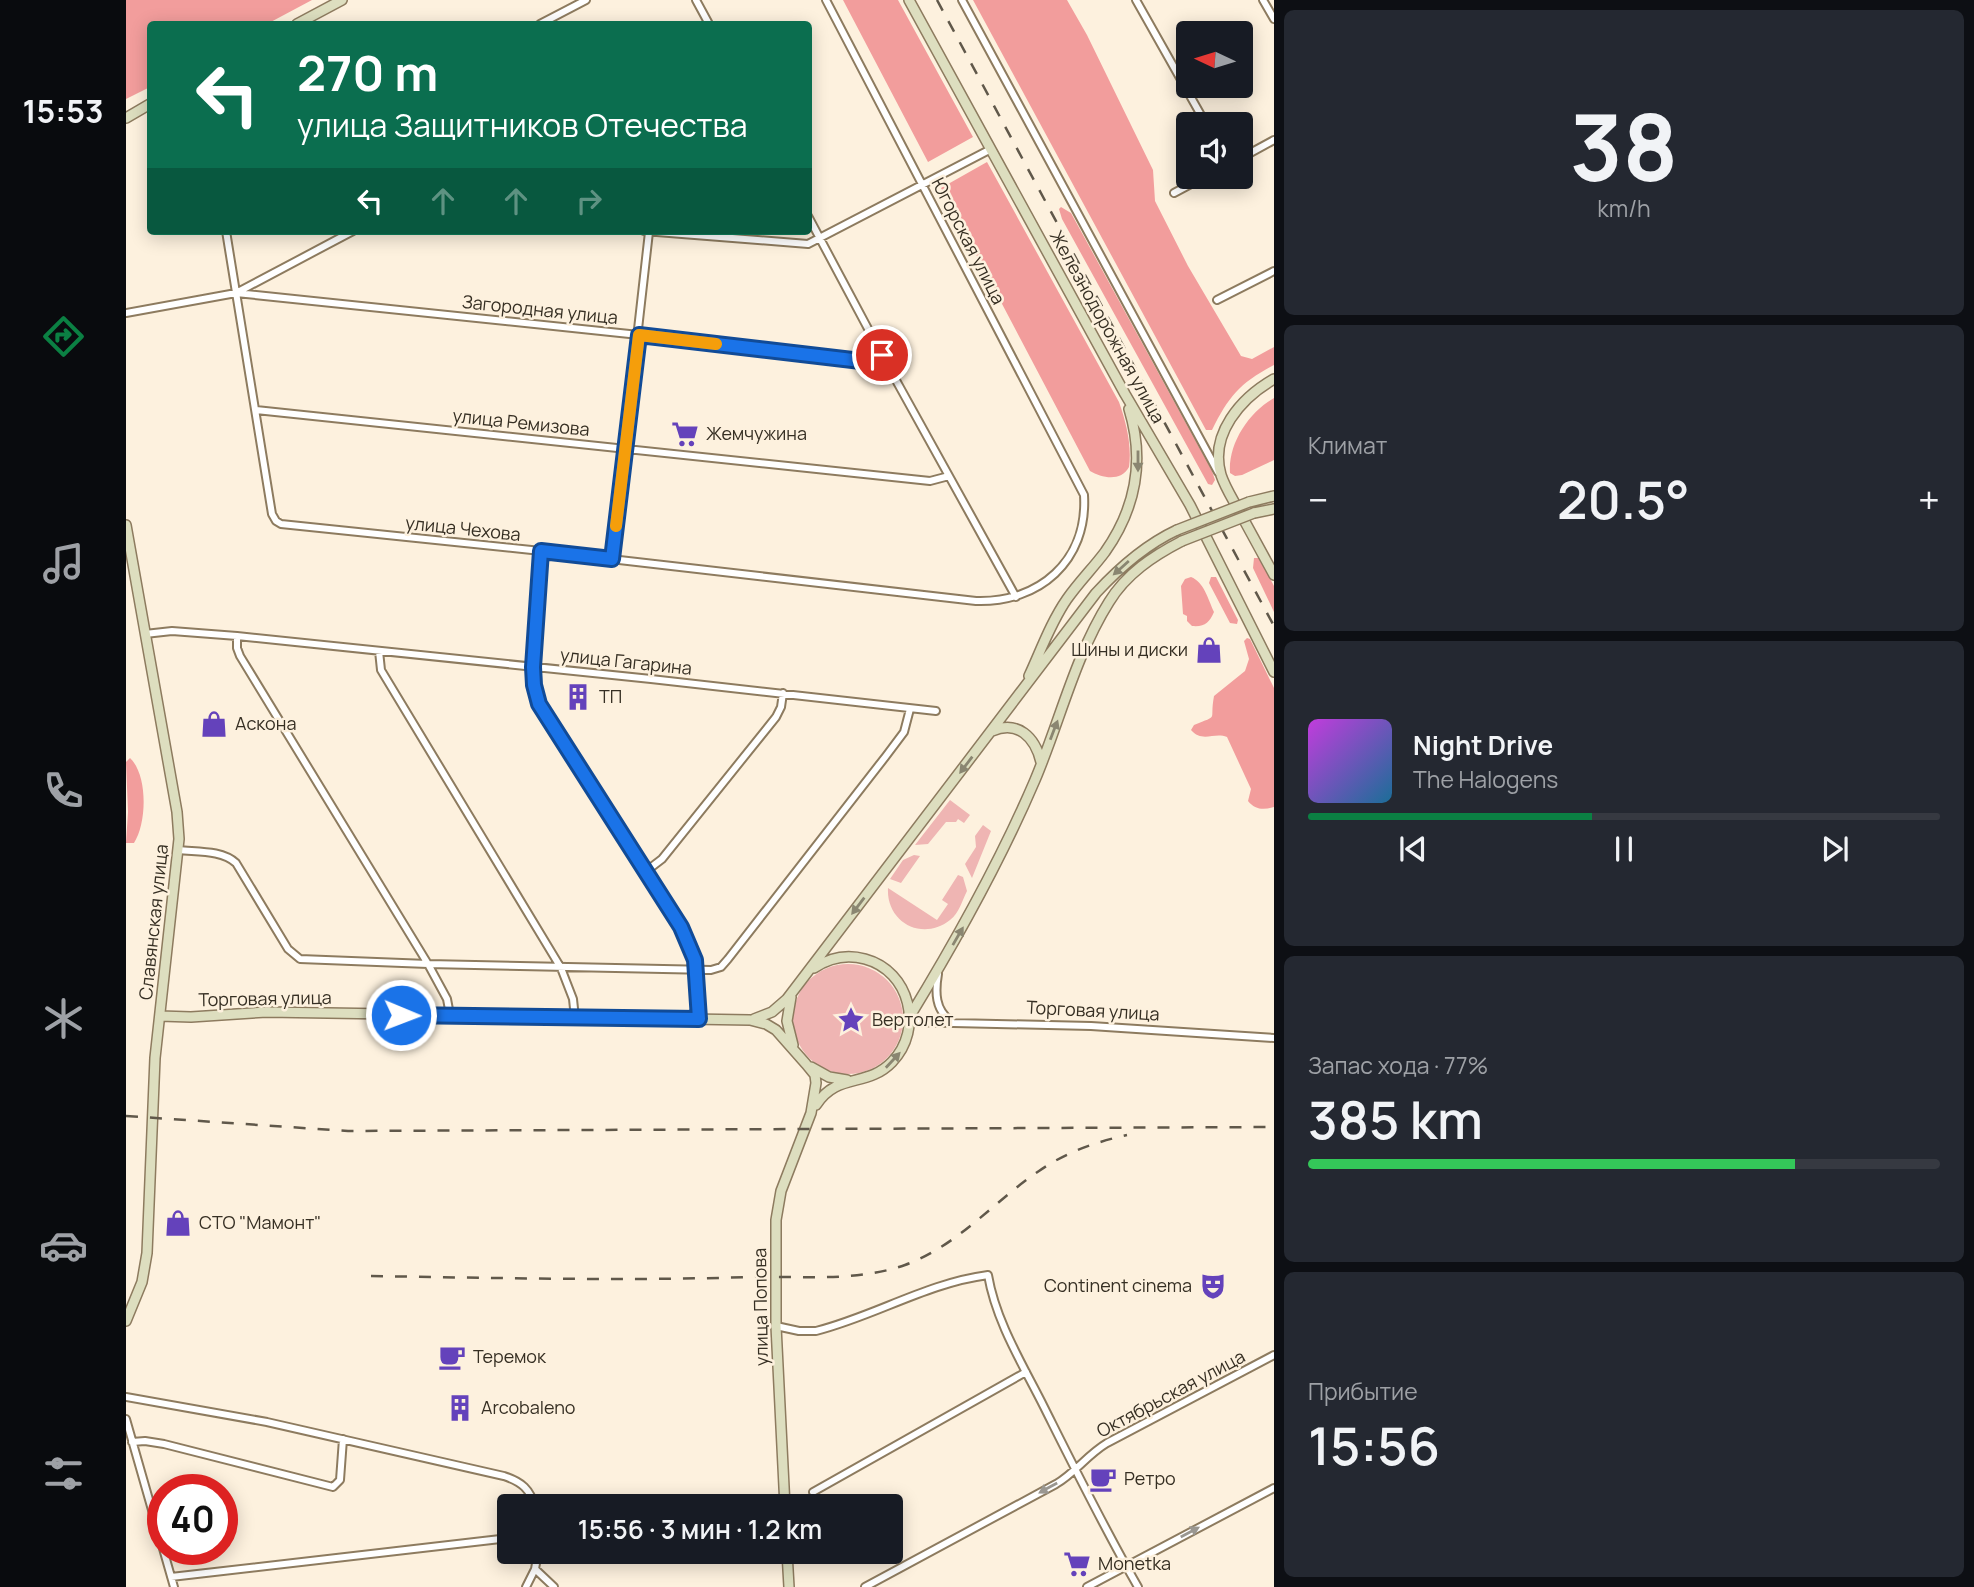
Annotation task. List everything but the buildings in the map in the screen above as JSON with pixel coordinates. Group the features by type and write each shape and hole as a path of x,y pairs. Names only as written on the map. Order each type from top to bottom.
{"street":[{"path":"303,21 342,0"},
{"path":"546,21 586,0"},
{"path":"696,0 707,21"},
{"name":"Югорская улица","path":"826,0 1084,495 1084,514 1078,537 1066,560 1048,581 1020,595"},
{"name":"Железнодорожная улица","path":"909,0 1125,394 1196,516 1274,672"},
{"path":"962,0 1274,575"},
{"path":"1136,0 1199,112"},
{"path":"1263,0 1274,19"},
{"path":"126,118 147,106"},
{"path":"1253,151 1274,140"},
{"path":"688,235 803,244 820,239 991,149"},
{"path":"1174,192 1180,189"},
{"path":"812,224 949,476 1020,595"},
{"name":"улица Чехова","path":"227,235 275,522 976,601 1001,600 1020,595"},
{"path":"126,313 236,293 345,235"},
{"path":"612,559 649,235"},
{"path":"1217,300 1274,271"},
{"name":"Загородная улица","path":"236,293 861,361 882,355"},
{"path":"1222,478 1219,454 1226,427 1244,400 1274,379"},
{"path":"1022,691 1055,620 1068,598 1112,541 1131,504 1138,474 1138,447 1125,394"},
{"name":"улица Ремизова","path":"256,410 930,481 949,476"},
{"path":"797,1052 787,1021 789,1004 804,975 1096,593 1114,574 1149,546 1177,530 1249,502 1274,496"},
{"path":"811,1113 834,1085 872,1076 894,1060 904,1046 910,1019 980,898 1042,764 1079,665 1109,601 1130,575 1155,556 1182,541 1254,513 1274,509"},
{"name":"Славянская улица","path":"126,525 177,812 179,850 154,1087 147,1253 140,1289 126,1321"},
{"path":"541,551 533,667 536,694 543,711 681,927 692,950 697,971 699,1019"},
{"name":"улица Гагарина","path":"145,634 172,631 237,636 783,693 936,712"},
{"path":"237,636 240,656 428,964 447,999 450,1015"},
{"path":"379,651 381,670 561,968 573,999 575,1018"},
{"path":"645,872 662,859 776,717 783,693"},
{"path":"179,850 217,854 236,863 288,949 300,959 561,968 697,971 716,969 728,959 904,732 910,709"},
{"path":"992,731 1009,727 1027,734 1037,747 1042,764"},
{"path":"804,975 835,958 852,957 870,961 887,970 900,984 908,1001 910,1019"},
{"path":"938,970 937,1002 944,1016 952,1022"},
{"path":"750,1020 772,1012 795,989"},
{"name":"Торговая улица","path":"160,1016 267,1012 750,1020"},
{"name":"Торговая улица","path":"910,1019 1091,1026 1274,1038"},
{"path":"750,1020 771,1026 813,1072 816,1083 811,1113"},
{"path":"806,1064 829,1077 855,1080"},
{"name":"улица Попова","path":"784,1494 776,1326 775,1236 778,1206 785,1180 811,1113"},
{"path":"776,1326 799,1331 816,1331 930,1289 988,1275 995,1303 1026,1372 1138,1587"},
{"name":"Октябрьская улица","path":"865,1587 1056,1484 1107,1443 1274,1354"},
{"path":"813,1492 1026,1372"},
{"path":"126,1397 231,1414 512,1479 528,1489 530,1494"},
{"path":"126,1419 174,1587"},
{"path":"132,1442 164,1444 333,1487 340,1480 343,1439"},
{"path":"1087,1587 1274,1488"},
{"path":"171,1577 497,1539"},
{"path":"526,1587 536,1564"},
{"path":"788,1564 789,1587"},
{"path":"535,1569 554,1587"}],"shaded area":[{"path":"126,0 312,0 273,21 147,21 147,88 126,99"},
{"path":"843,0 898,0 973,137 928,162"},
{"path":"973,0 1067,0 1153,170 1155,201 1188,266 1241,356 1252,359 1274,347 1274,365 1252,378 1237,392 1212,430 1206,430"},
{"path":"987,162 1119,402 1130,450 1129,467 1121,475 1106,477 1090,471 941,188"},
{"path":"1061,207 1071,213 1212,471 1215,480 1212,485 1208,484 1062,219 1059,209"},
{"path":"1274,398 1274,460 1235,476 1230,473 1230,462 1236,440 1256,411"},
{"path":"1254,558 1259,558 1274,586 1274,612 1253,568"},
{"path":"1191,577 1202,587 1214,612 1208,622 1200,626 1192,626 1183,614 1181,586 1185,579"},
{"path":"1211,577 1216,577 1238,620 1237,624 1230,623 1209,583"},
{"path":"1250,639 1274,688 1274,807 1267,809 1257,808 1248,801 1251,789 1227,737 1204,737 1191,730 1194,725 1212,716 1214,696 1245,671 1249,659 1244,641"},
{"path":"130,758 140,776 144,799 138,834 134,843 126,843 126,762"},
{"path":"950,800 970,815 964,823 958,819 956,822 946,822 928,844 915,845"},
{"path":"983,825 991,831 972,878 965,864 976,847 975,836"},
{"path":"914,855 920,856 901,883 890,879 903,860"},
{"path":"958,875 963,877 967,891 956,914 939,926 918,929 899,919 893,910 888,888 937,920 948,904 942,900"},
{"path":"848,964 869,968 887,980 899,998 903,1019 899,1040 887,1058 869,1070 848,1074 827,1070 809,1058 797,1040 793,1019 797,998 809,980 827,968"}],"railway":[{"path":"937,0 1274,626"},
{"path":"126,1116 348,1131 1274,1127"},
{"path":"371,1276 657,1279 868,1274 905,1265 942,1246 1022,1183 1060,1158 1082,1148 1127,1135"}],"slow traffic":[{"path":"616,526 639,335 716,344"}],"place":[{"name":"Жемчужина","path":"685,434"},
{"name":"Шины и диски","path":"1209,650"},
{"name":"ТП","path":"578,697"},
{"name":"Аскона","path":"214,724"},
{"name":"Вертолет","path":"851,1020"},
{"name":"СТО \"Мамонт\"","path":"178,1223"},
{"name":"Continent cinema","path":"1213,1286"},
{"name":"Теремок","path":"452,1357"},
{"name":"Arcobaleno","path":"460,1408"},
{"name":"Ретро","path":"1103,1479"},
{"name":"Monetka","path":"1077,1564"}],"route":[{"path":"401,1015 699,1019 695,960 681,927 539,704 533,667 541,551 612,559 639,335 861,361 869,361 882,355"}]}
